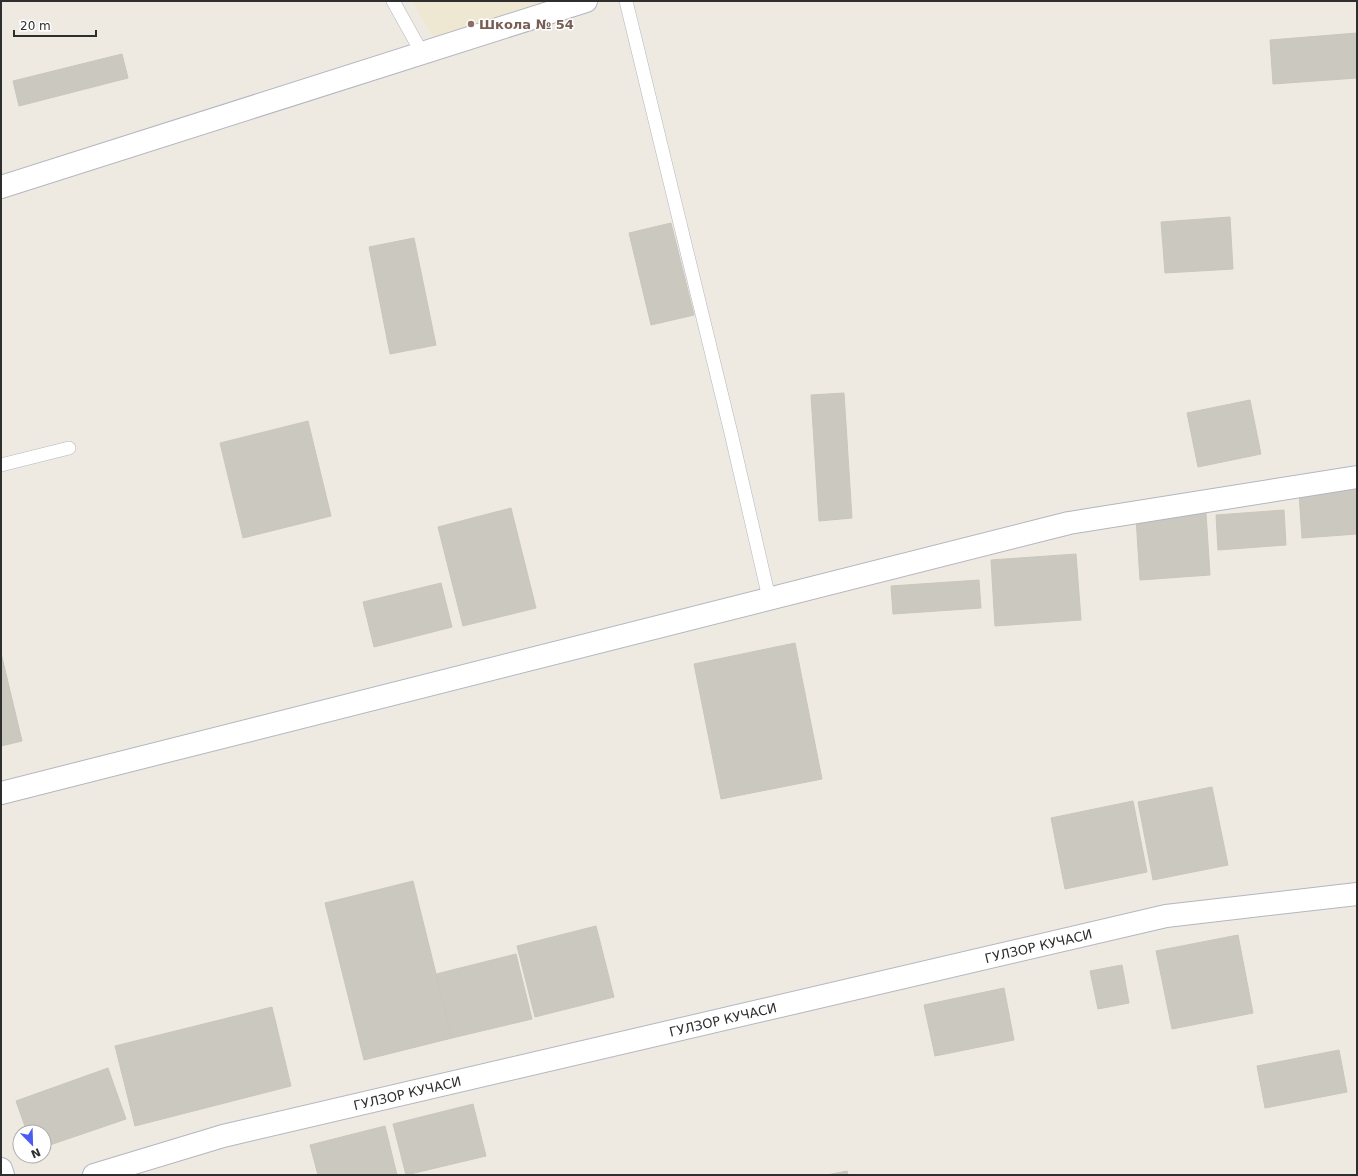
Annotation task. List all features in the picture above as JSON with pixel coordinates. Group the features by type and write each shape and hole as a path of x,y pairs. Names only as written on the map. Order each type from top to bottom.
{"street":[{"path":"1,187 586,1"},
{"path":"1,793 1069,523 1357,477"},
{"name":"ГУЛЗОР КУЧАСИ","path":"94,1175 223,1136 1166,916 1357,894"},
{"path":"1,1169 3,1175"}],"lane":[{"path":"393,1 422,53"},
{"path":"626,1 731,432 769,598"},
{"path":"1,465 69,448"}],"shaded area":[{"name":"Школа № 54","path":"412,1 594,1 440,48"}],"building":[{"path":"1357,33 1357,78 1273,84 1270,40"},
{"path":"122,54 128,78 19,106 13,81"},
{"path":"1230,217 1233,269 1165,273 1161,222"},
{"path":"671,223 694,315 651,325 629,233"},
{"path":"414,238 436,345 390,354 369,247"},
{"path":"844,393 852,518 819,521 811,395"},
{"path":"1250,400 1261,454 1198,467 1187,413"},
{"path":"308,421 331,516 243,538 220,443"},
{"path":"1357,489 1357,534 1302,538 1299,493"},
{"path":"511,508 536,608 463,626 438,527"},
{"path":"1284,510 1286,545 1218,550 1216,515"},
{"path":"1206,513 1210,575 1140,580 1136,518"},
{"path":"1076,554 1081,620 995,626 991,560"},
{"path":"979,580 981,608 893,614 891,586"},
{"path":"441,583 452,627 374,647 363,602"},
{"path":"795,643 822,779 721,799 694,664"},
{"path":"1,653 22,741 1,746"},
{"path":"1212,787 1228,865 1153,880 1138,802"},
{"path":"1133,801 1147,872 1065,889 1051,818"},
{"path":"413,881 452,1038 364,1060 325,903"},
{"path":"596,926 614,997 535,1017 517,946"},
{"path":"1238,935 1253,1013 1172,1029 1156,951"},
{"path":"516,954 532,1019 452,1038 436,974"},
{"path":"1122,965 1129,1003 1098,1009 1090,971"},
{"path":"1004,988 1014,1040 935,1056 924,1005"},
{"path":"272,1007 291,1086 135,1126 115,1046"},
{"path":"1339,1050 1347,1092 1265,1108 1257,1066"},
{"path":"108,1068 126,1119 52,1144 52,1124 24,1124 16,1101"},
{"path":"473,1104 486,1156 406,1175 393,1124"},
{"path":"385,1126 397,1175 318,1175 310,1145"},
{"path":"847,1171 848,1175 827,1175"}],"place":[{"name":"Школа № 54","path":"471,24"}]}
